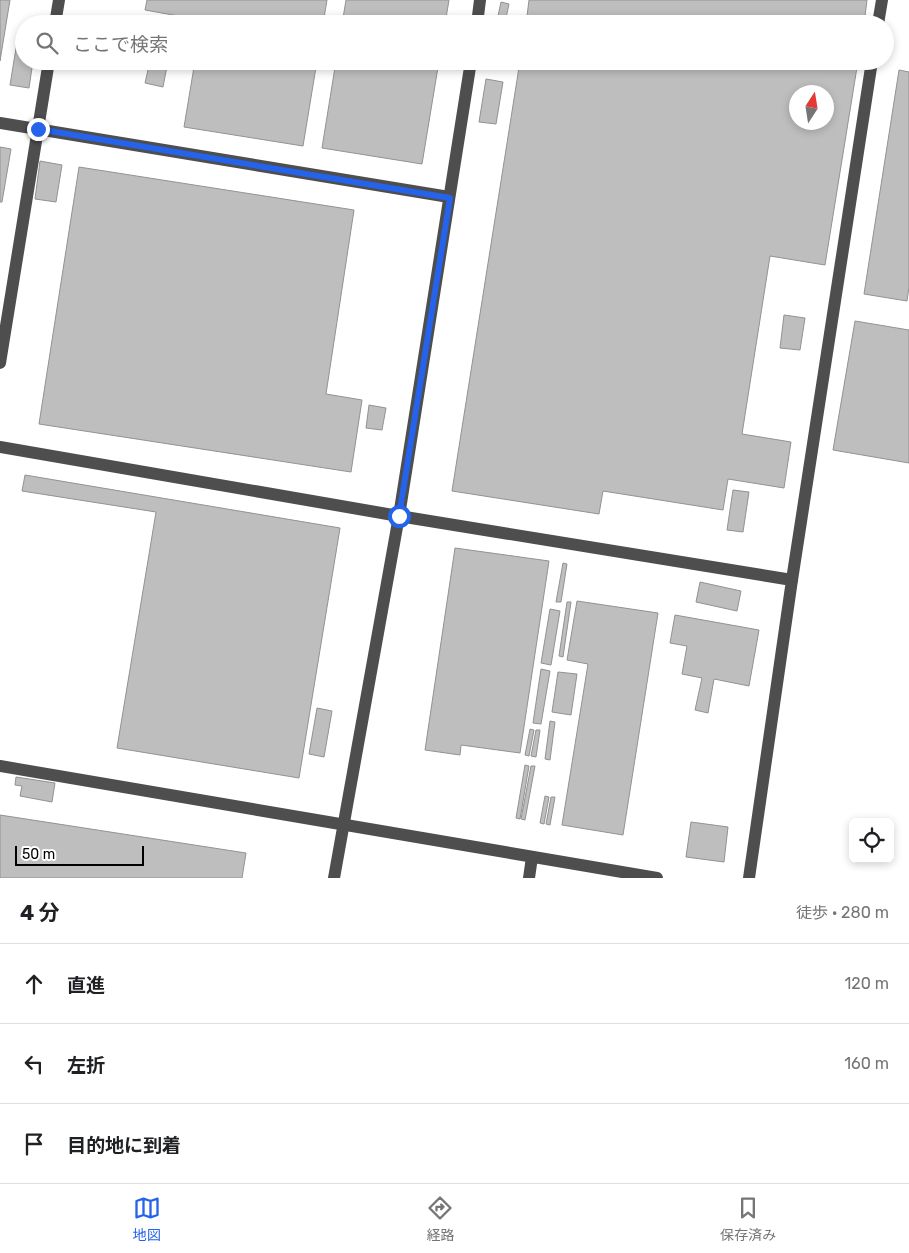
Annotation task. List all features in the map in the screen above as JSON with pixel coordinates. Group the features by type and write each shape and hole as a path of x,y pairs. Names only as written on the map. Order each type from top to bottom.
{"lane":[{"path":"56,15 59,0"},
{"path":"478,15 480,0"},
{"path":"880,15 882,0"},
{"path":"0,364 48,70"},
{"path":"334,878 399,516 470,70"},
{"path":"749,878 792,580 871,70"},
{"path":"0,123 450,198"},
{"path":"0,447 399,516 792,580"},
{"path":"0,766 657,878"},
{"path":"529,878 532,857"}],"building":[{"path":"0,0 10,0 0,61"},
{"path":"147,0 327,0 324,15 173,15 145,10"},
{"path":"346,0 449,0 446,15 344,15"},
{"path":"529,0 867,0 865,15 527,15"},
{"path":"501,2 509,4 507,15 498,15"},
{"path":"15,54 15,70 32,70 29,88 10,85"},
{"path":"148,70 166,70 163,87 145,83"},
{"path":"194,70 316,70 303,146 184,127"},
{"path":"335,70 438,70 422,164 322,148"},
{"path":"519,70 857,70 825,265 770,256 742,434 791,442 784,488 728,479 723,510 603,491 599,514 452,491"},
{"path":"899,70 909,72 909,287 907,301 864,294"},
{"path":"486,79 503,82 496,124 479,122"},
{"path":"0,147 11,149 2,202 0,202"},
{"path":"40,161 62,165 56,202 35,199"},
{"path":"79,167 354,210 326,394 362,400 351,472 39,424"},
{"path":"784,315 805,318 800,350 780,348"},
{"path":"855,321 909,330 909,463 833,450"},
{"path":"369,405 386,408 382,430 366,428"},
{"path":"25,475 340,528 299,778 117,748 156,512 22,491"},
{"path":"733,490 749,492 743,532 727,530"},
{"path":"455,548 549,561 520,753 461,745 460,755 425,750"},
{"path":"563,563 567,564 561,602 556,602"},
{"path":"700,582 741,591 737,611 696,602"},
{"path":"577,601 658,613 623,835 562,825 588,664 567,660"},
{"path":"567,602 571,602 563,657 559,656"},
{"path":"550,609 560,611 551,665 541,663"},
{"path":"675,615 759,630 749,686 714,679 708,713 695,710 702,678 682,674 687,646 670,643"},
{"path":"541,669 550,671 541,724 533,723"},
{"path":"558,672 577,674 571,715 552,712"},
{"path":"317,708 332,711 324,757 309,754"},
{"path":"550,721 555,722 550,760 545,759"},
{"path":"530,729 534,730 529,756 525,755"},
{"path":"536,730 540,730 536,757 531,756"},
{"path":"525,765 529,766 520,819 516,818"},
{"path":"531,766 535,766 525,820 521,819"},
{"path":"16,777 55,783 52,802 20,796 22,786 15,785"},
{"path":"545,796 549,797 544,824 540,823"},
{"path":"551,797 555,797 550,825 546,824"},
{"path":"0,815 246,853 242,878 0,878"},
{"path":"691,822 728,827 724,862 686,857"}],"route":[{"path":"38,129 450,198 399,516"}]}
